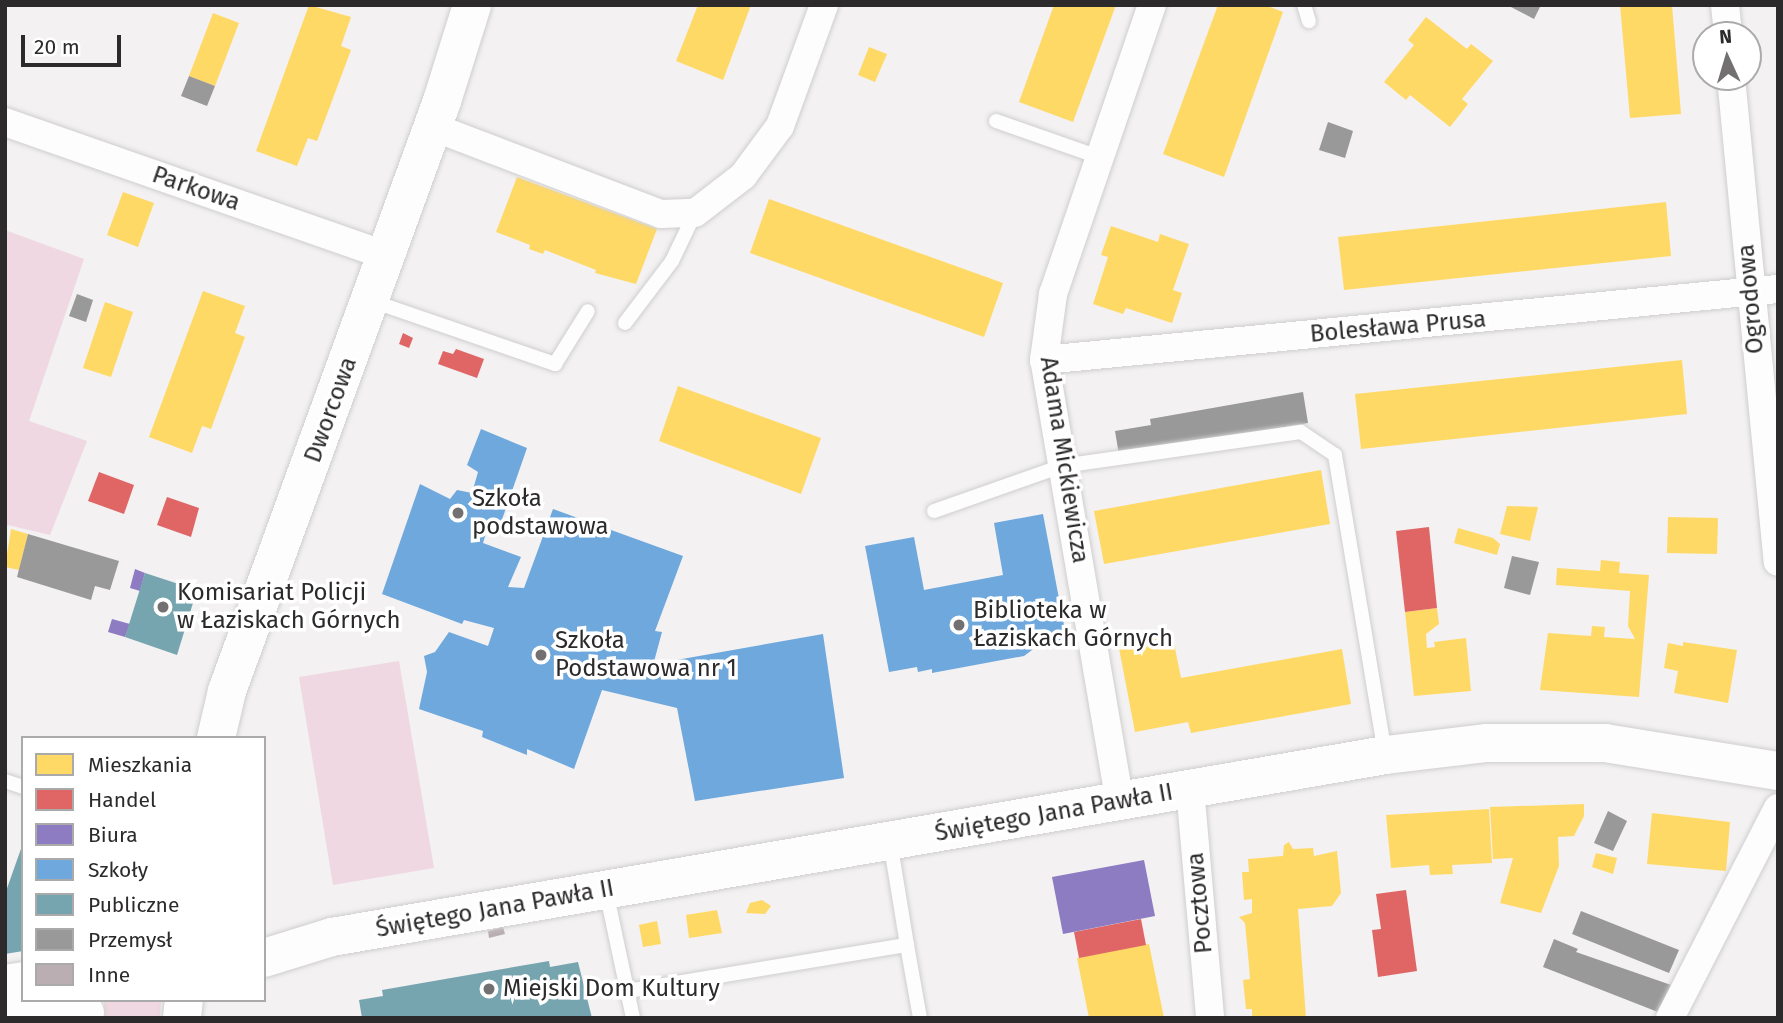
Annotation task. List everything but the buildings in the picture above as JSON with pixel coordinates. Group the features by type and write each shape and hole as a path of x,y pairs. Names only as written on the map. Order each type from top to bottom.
{"street":[{"name":"Dworcowa","path":"216,736 227,691 371,301 433,127 472,5"},
{"path":"433,127 661,215 695,213 743,176 780,126 824,5"},
{"name":"Adama Mickiewicza","path":"1120,803 1044,359 1053,293 1152,5"},
{"name":"Ogrodowa","path":"1733,91 1764,292 1778,562"},
{"name":"Parkowa","path":"5,122 387,256"},
{"name":"Bolesława Prusa","path":"1044,359 1764,292"},
{"name":"Dworcowa","path":"202,736 227,691"},
{"name":"Świętego Jana Pawła II","path":"266,957 332,937 1386,755 1487,743 1605,743 1778,771"},
{"name":"Pocztowa","path":"1189,789 1210,1018"},
{"path":"1670,1018 1778,808"},
{"name":"Świętego Jana Pawła II","path":"266,940 332,937"},
{"path":"5,1011 86,1010"}],"lane":[{"path":"1304,5 1309,21"},
{"path":"996,121 1099,157"},
{"path":"625,323 672,261 695,213"},
{"path":"371,301 555,364 588,311"},
{"path":"934,511 1062,466 1301,432 1335,454 1386,755"},
{"path":"890,841 920,1018"},
{"path":"606,889 633,1018"},
{"path":"628,991 906,945"}],"shaded area":[{"path":"5,230 84,259 29,421 87,441 50,535 8,525 5,530"},
{"path":"399,661 434,868 333,885 299,677"},
{"path":"104,1002 161,1002 160,1018 105,1017"}],"place":[{"name":"Szkoła podstawowa","path":"458,513"},
{"name":"Komisariat Policji w Łaziskach Górnych","path":"163,607"},
{"name":"Biblioteka w Łaziskach Górnych","path":"959,625"},
{"name":"Szkoła Podstawowa nr 1","path":"541,655"},
{"name":"Miejski Dom Kultury","path":"489,989"}]}
